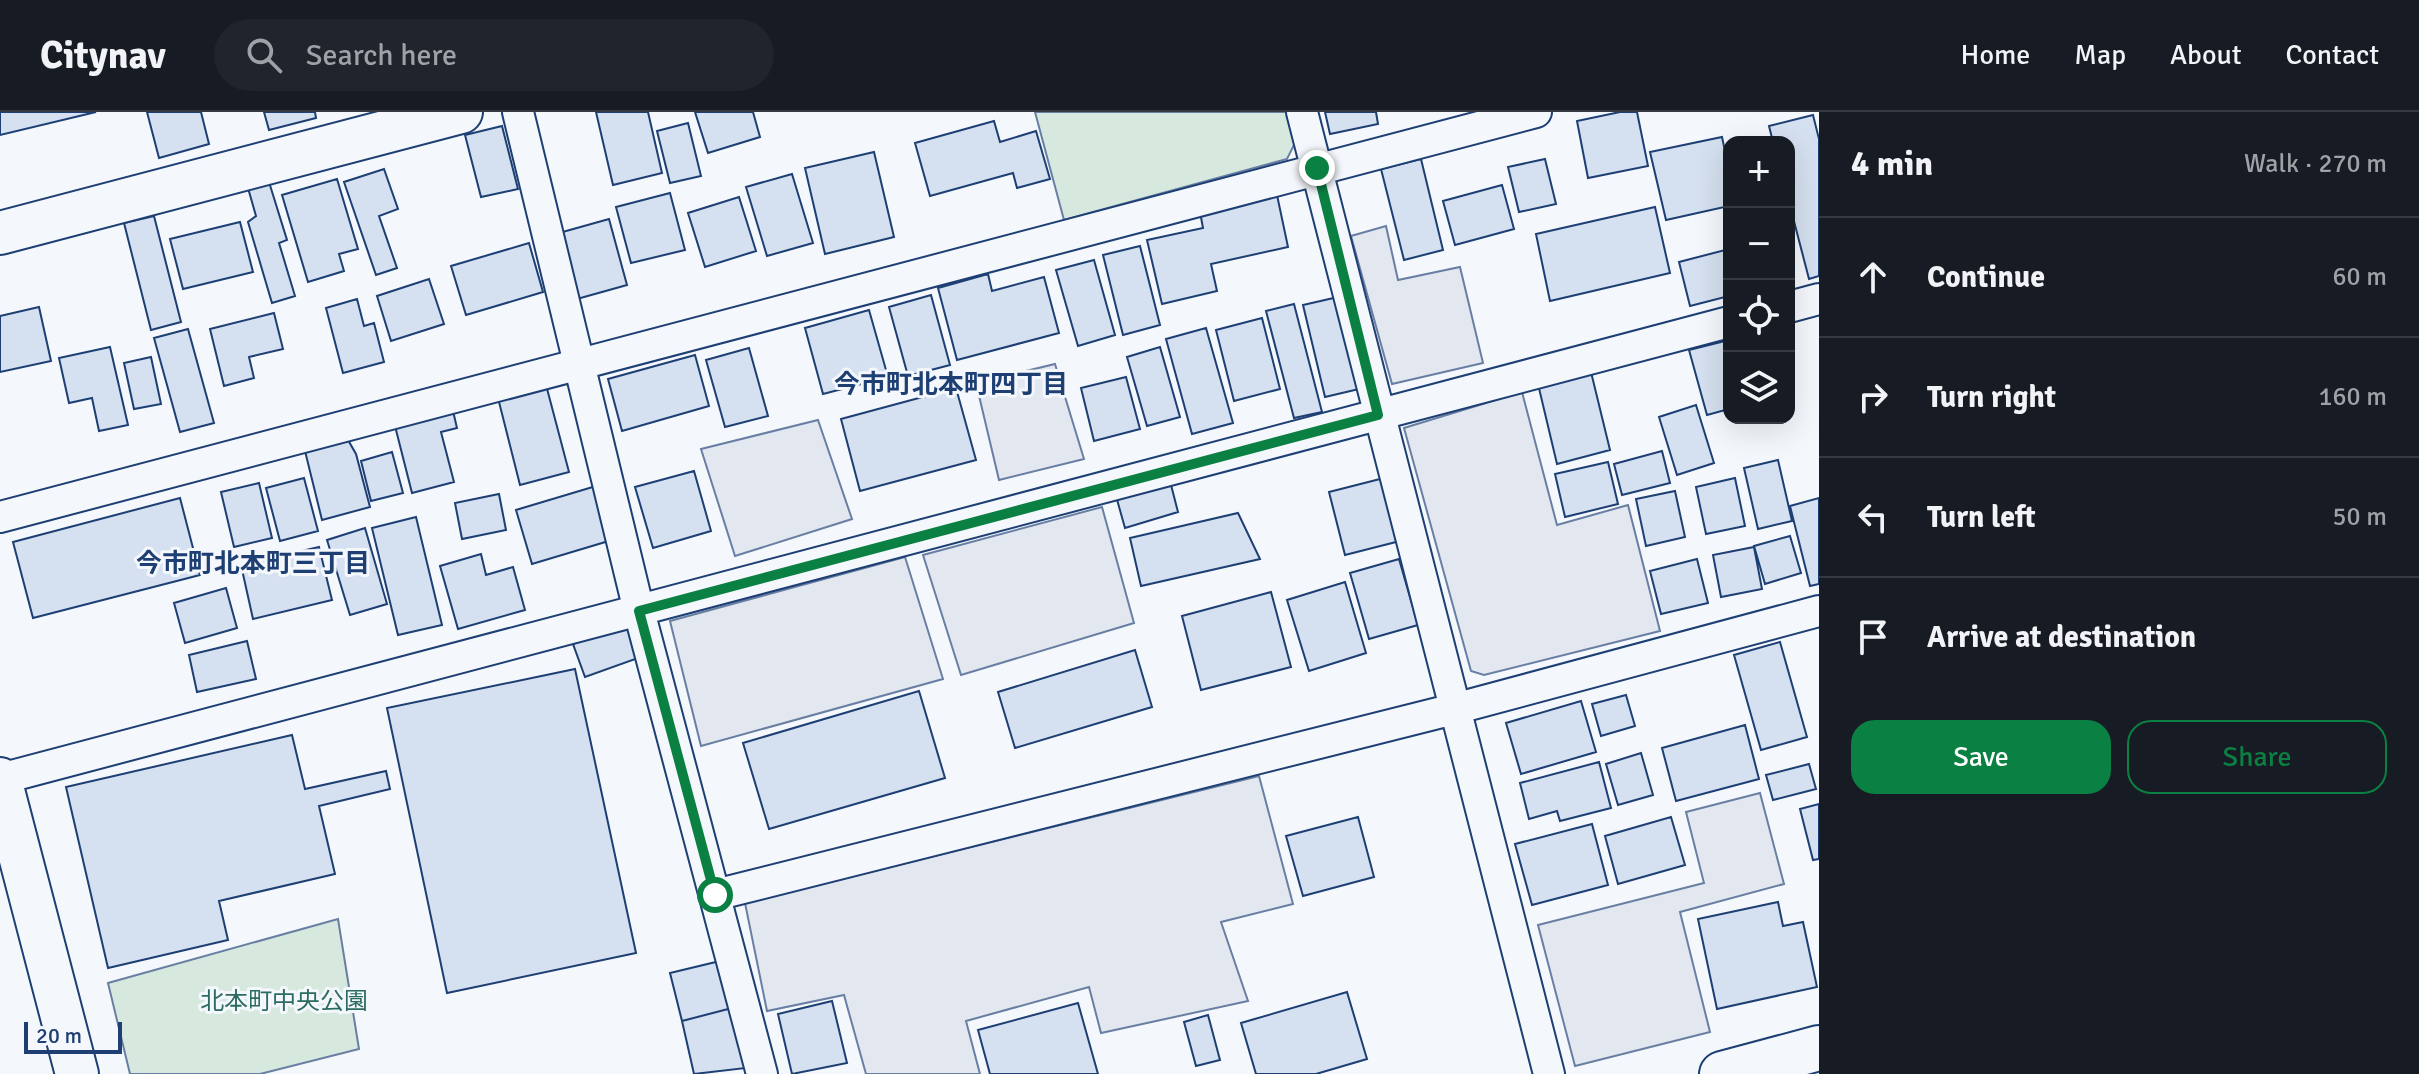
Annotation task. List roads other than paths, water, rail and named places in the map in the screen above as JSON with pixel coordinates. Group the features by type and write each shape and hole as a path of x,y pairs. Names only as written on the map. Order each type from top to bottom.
{"highway":[{"path":"1722,1074 1816,1057"}],"street":[{"path":"0,233 461,112"},
{"path":"518,112 639,611 762,1074"},
{"path":"1302,112 1549,1074"},
{"path":"0,517 1536,112"},
{"path":"1795,305 1819,299"},
{"path":"77,1074 0,779 1723,324"},
{"path":"715,895 1454,709 1819,611"}],"district":[{"name":"今市町北本町四丁目","path":"951,385"},
{"name":"今市町北本町三丁目","path":"253,564"}],"park label":[{"name":"北本町中央公園","path":"284,1001"}]}
